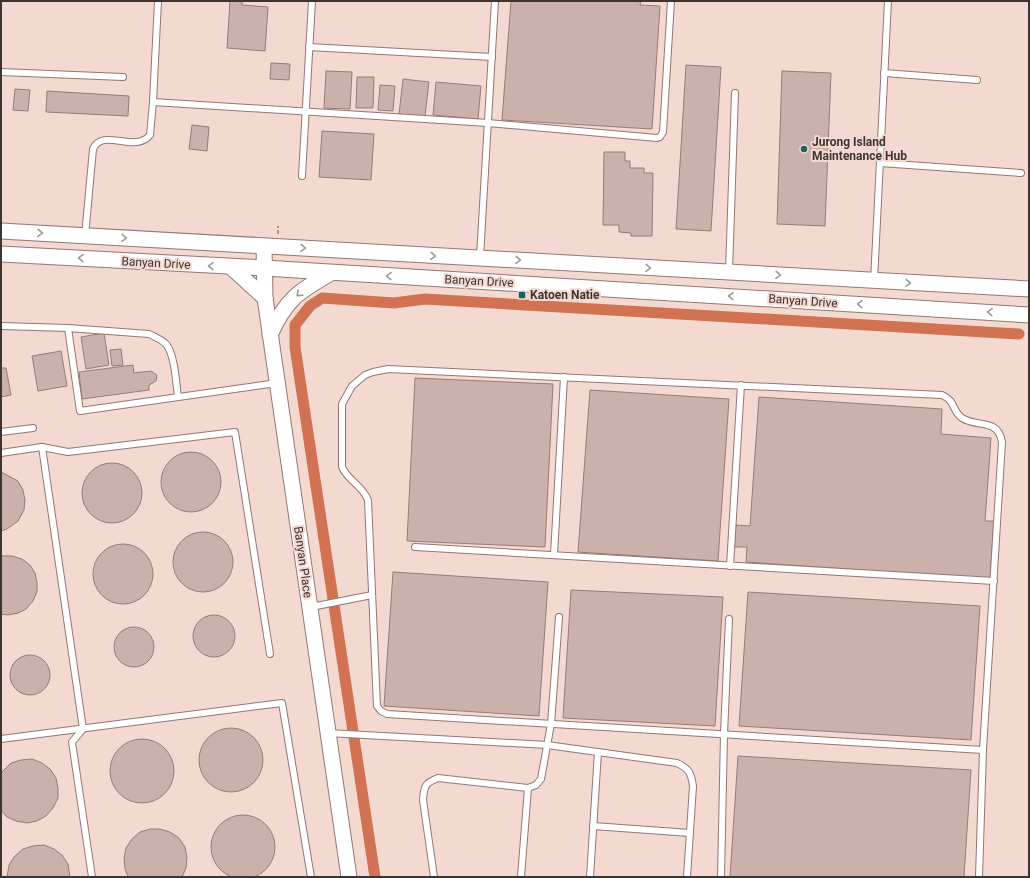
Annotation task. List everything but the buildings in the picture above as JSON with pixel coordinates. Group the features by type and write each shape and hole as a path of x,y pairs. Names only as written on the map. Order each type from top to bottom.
{"street":[{"name":"Banyan Drive","path":"1,231 1029,289"},
{"name":"Banyan Place","path":"264,246 265,298 277,383 316,606 334,734 349,877"},
{"name":"Banyan Drive","path":"1,254 264,268 1029,315"},
{"path":"231,267 265,298"},
{"path":"270,335 279,316 288,304 305,288 332,273"}],"lane":[{"path":"85,236 93,149 95,144 102,140 136,143 147,139 150,135 158,1"},
{"path":"302,176 312,1"},
{"path":"480,258 495,1"},
{"path":"153,102 488,123 657,138 660,137 663,132 671,1"},
{"path":"874,281 888,1"},
{"path":"309,47 492,57"},
{"path":"1,72 124,77"},
{"path":"884,73 978,80"},
{"path":"729,272 735,93"},
{"path":"880,164 1021,173"},
{"path":"1,326 68,328 149,334 160,339 167,345 172,354 178,397"},
{"path":"68,328 80,411 277,383"},
{"path":"979,877 983,750 1002,442 1001,434 996,428 963,418 958,414 954,404 942,395 388,369 365,375 352,386 342,404 342,467 346,475 365,493 368,500 377,706 381,711 387,714 983,750"},
{"path":"554,555 564,377"},
{"path":"730,566 741,385"},
{"path":"1,432 33,428"},
{"path":"1,453 42,447 68,452 235,432 270,654"},
{"path":"42,447 83,729 72,742 92,877"},
{"path":"415,547 994,581"},
{"path":"316,606 372,595"},
{"path":"434,877 423,800 424,788 429,782 438,778 528,788 536,785 541,779 551,724 559,617"},
{"path":"721,877 724,734 729,619"},
{"path":"1,739 282,703 311,877"},
{"path":"334,734 547,745 677,762 687,768 692,775 693,786 687,877"},
{"path":"590,877 598,752"},
{"path":"521,877 528,788"},
{"path":"594,826 690,833"}],"waterway":[{"path":"375,877 295,347 295,325 310,306 322,298 394,303 425,299 1019,334"}],"place":[{"name":"Jurong Island Maintenance Hub","path":"804,149"},
{"name":"Katoen Natie","path":"522,295"}]}
